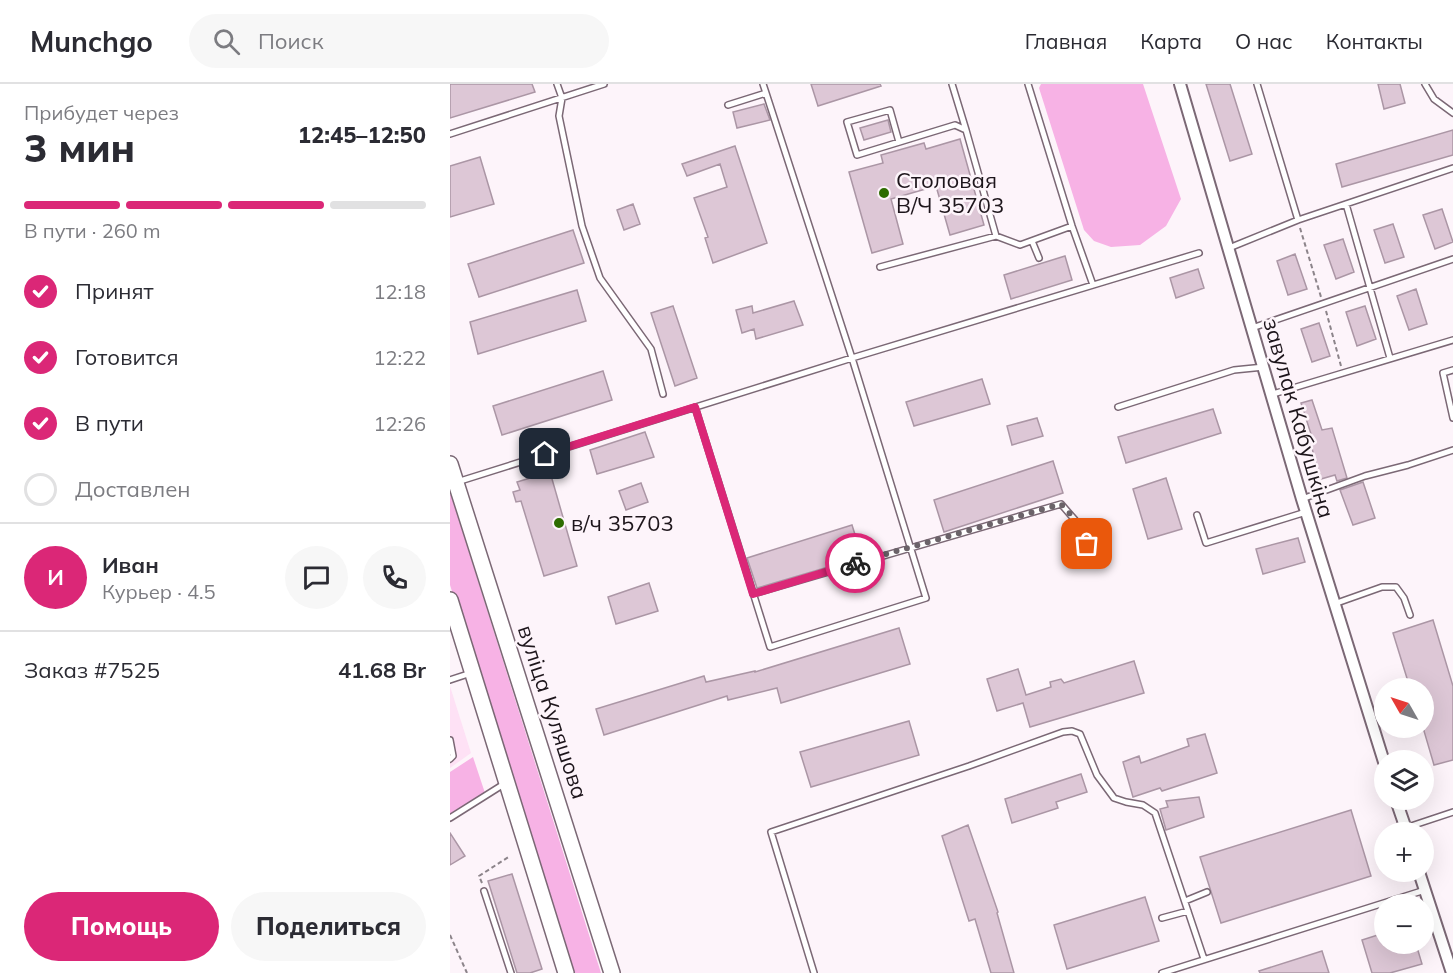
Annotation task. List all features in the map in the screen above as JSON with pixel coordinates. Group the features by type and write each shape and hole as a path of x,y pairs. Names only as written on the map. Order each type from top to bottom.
{"main road":[{"name":"вуліца Куляшова","path":"450,464 453,483 612,973"},
{"path":"450,600 566,973"}],"street":[{"name":"завулак Кабушкіна","path":"1180,84 1302,499 1380,750"},
{"path":"1422,882 1452,973"}],"lane":[{"path":"557,84 561,98 559,117 582,226 600,278 651,349 663,394"},
{"path":"450,134 604,84"},
{"path":"695,407 770,647 927,598 764,84"},
{"path":"952,84 996,236"},
{"path":"1028,84 1072,226 1093,285"},
{"path":"1257,84 1298,220"},
{"path":"1425,84 1434,99 1453,113"},
{"path":"728,105 766,93"},
{"path":"899,142 890,110 847,122 857,155 955,125 966,130"},
{"path":"1229,248 1298,220 1453,168"},
{"path":"1347,204 1390,358"},
{"path":"880,267 996,236 1020,245 1072,226"},
{"path":"1032,241 1038,258"},
{"path":"453,483 852,358 1199,253"},
{"path":"1252,328 1453,259"},
{"path":"1273,394 1453,340"},
{"path":"1118,407 1234,370 1264,367"},
{"path":"1453,370 1443,373 1453,418"},
{"path":"1302,499 1365,476 1453,450"},
{"path":"753,594 1061,504 1076,520 1087,544"},
{"path":"1197,516 1206,543 1306,512"},
{"path":"1334,604 1382,587 1396,587 1404,598 1410,615"},
{"path":"450,680 473,672"},
{"path":"814,973 771,832 1063,732 1072,731 1080,734 1097,775 1114,798 1143,805 1155,813 1204,959"},
{"path":"450,740 453,756 450,759"},
{"path":"450,818 507,782"},
{"path":"1427,822 1453,812"},
{"path":"1162,973 1425,890"},
{"path":"484,891 511,973"},
{"path":"1185,901 1207,892"},
{"path":"1162,918 1188,911"}],"path":[{"path":"484,891 479,876 510,856"},
{"path":"450,934 467,973"}],"shaded area":[{"path":"1041,84 1143,84 1181,199 1166,226 1140,245 1111,247 1094,241 1084,230 1039,88"},
{"path":"450,495 601,973 573,973 450,585"},
{"path":"450,686 471,753 450,768"},
{"path":"473,757 485,793 450,814 450,772"}],"building":[{"path":"450,84 532,84 535,92 450,118"},
{"path":"811,84 880,84 881,86 818,106"},
{"path":"1206,84 1230,84 1252,154 1230,161"},
{"path":"1378,84 1400,84 1405,103 1384,109"},
{"path":"764,104 770,120 737,128 733,112"},
{"path":"888,120 891,132 864,140 860,128"},
{"path":"1453,130 1453,155 1342,187 1336,164"},
{"name":"Столовая В/Ч 35703","path":"960,139 984,225 950,235 936,186 891,199 903,244 872,253 849,172 883,163 881,155 924,143 926,149"},
{"path":"735,146 767,243 713,263 705,238 708,237 694,198 727,187 720,164 687,176 682,164"},
{"path":"480,157 494,204 450,217 450,166"},
{"path":"633,204 640,224 624,230 617,210"},
{"path":"1442,209 1453,242 1435,249 1423,215"},
{"path":"1393,224 1404,257 1385,263 1374,230"},
{"path":"573,230 584,263 479,297 468,264"},
{"path":"1343,239 1354,272 1336,279 1324,245"},
{"path":"1295,254 1307,289 1288,295 1277,261"},
{"path":"1065,256 1072,280 1011,299 1004,275"},
{"path":"1198,269 1204,288 1176,298 1170,278"},
{"path":"1416,289 1427,324 1409,330 1397,296"},
{"path":"577,290 586,321 478,354 470,322"},
{"path":"794,301 803,325 756,339 754,329 742,333 736,310 752,306 753,313"},
{"path":"673,306 697,378 675,386 651,313"},
{"path":"1365,306 1376,339 1357,346 1346,312"},
{"path":"1319,323 1330,356 1312,362 1301,329"},
{"path":"603,371 612,400 502,435 493,406"},
{"path":"982,379 990,404 914,426 906,402"},
{"path":"1312,400 1322,430 1332,428 1347,478 1337,481 1335,475 1321,479 1301,403"},
{"path":"1213,409 1221,433 1126,463 1118,437"},
{"path":"1037,418 1043,436 1012,445 1007,426"},
{"path":"645,432 654,457 597,474 590,450"},
{"path":"1053,461 1063,493 944,532 934,500"},
{"path":"550,472 577,566 544,576 521,501 516,502 513,492 520,490 517,482"},
{"path":"1166,478 1182,529 1148,539 1133,489"},
{"path":"1363,482 1375,518 1353,525 1340,490"},
{"path":"641,483 648,502 626,510 619,491"},
{"path":"852,525 862,557 757,588 747,558"},
{"path":"1298,538 1305,562 1263,574 1256,549"},
{"path":"649,583 658,611 616,624 608,597"},
{"path":"1433,620 1453,686 1453,760 1434,765 1434,750 1430,750 1426,738 1434,738 1434,678 1407,678 1393,633"},
{"path":"899,628 910,664 781,703 777,688 728,700 727,696 604,735 596,709 704,676 706,682 755,672"},
{"path":"1134,661 1144,693 1030,727 1023,703 997,711 987,679 1018,669 1026,695 1051,687 1050,682 1061,679 1064,683"},
{"path":"909,721 919,755 811,787 800,752"},
{"path":"1205,734 1217,773 1162,791 1160,788 1133,797 1123,762 1139,756 1141,763 1189,746 1187,739"},
{"path":"1081,774 1087,792 1056,802 1058,808 1012,823 1005,799"},
{"path":"1199,797 1204,817 1166,830 1160,809 1168,807 1166,801"},
{"path":"1351,810 1371,876 1221,923 1200,857"},
{"path":"968,825 998,912 1014,973 991,973 975,919 969,921 942,836"},
{"path":"450,833 465,856 450,865"},
{"path":"512,874 542,969 530,973 517,973 488,881"},
{"path":"1145,897 1159,941 1067,969 1054,925"},
{"path":"1374,936 1374,954 1419,954 1422,964 1390,973 1372,973 1362,940"},
{"path":"1322,951 1329,973 1260,973 1259,971"}],"way so far":[{"path":"855,563 1061,504 1076,520 1087,544"}],"place":[{"name":"Столовая В/Ч 35703","path":"884,193"},
{"name":"в/ч 35703","path":"559,523"}],"route":[{"path":"545,454 695,407 753,594 855,563"}]}
